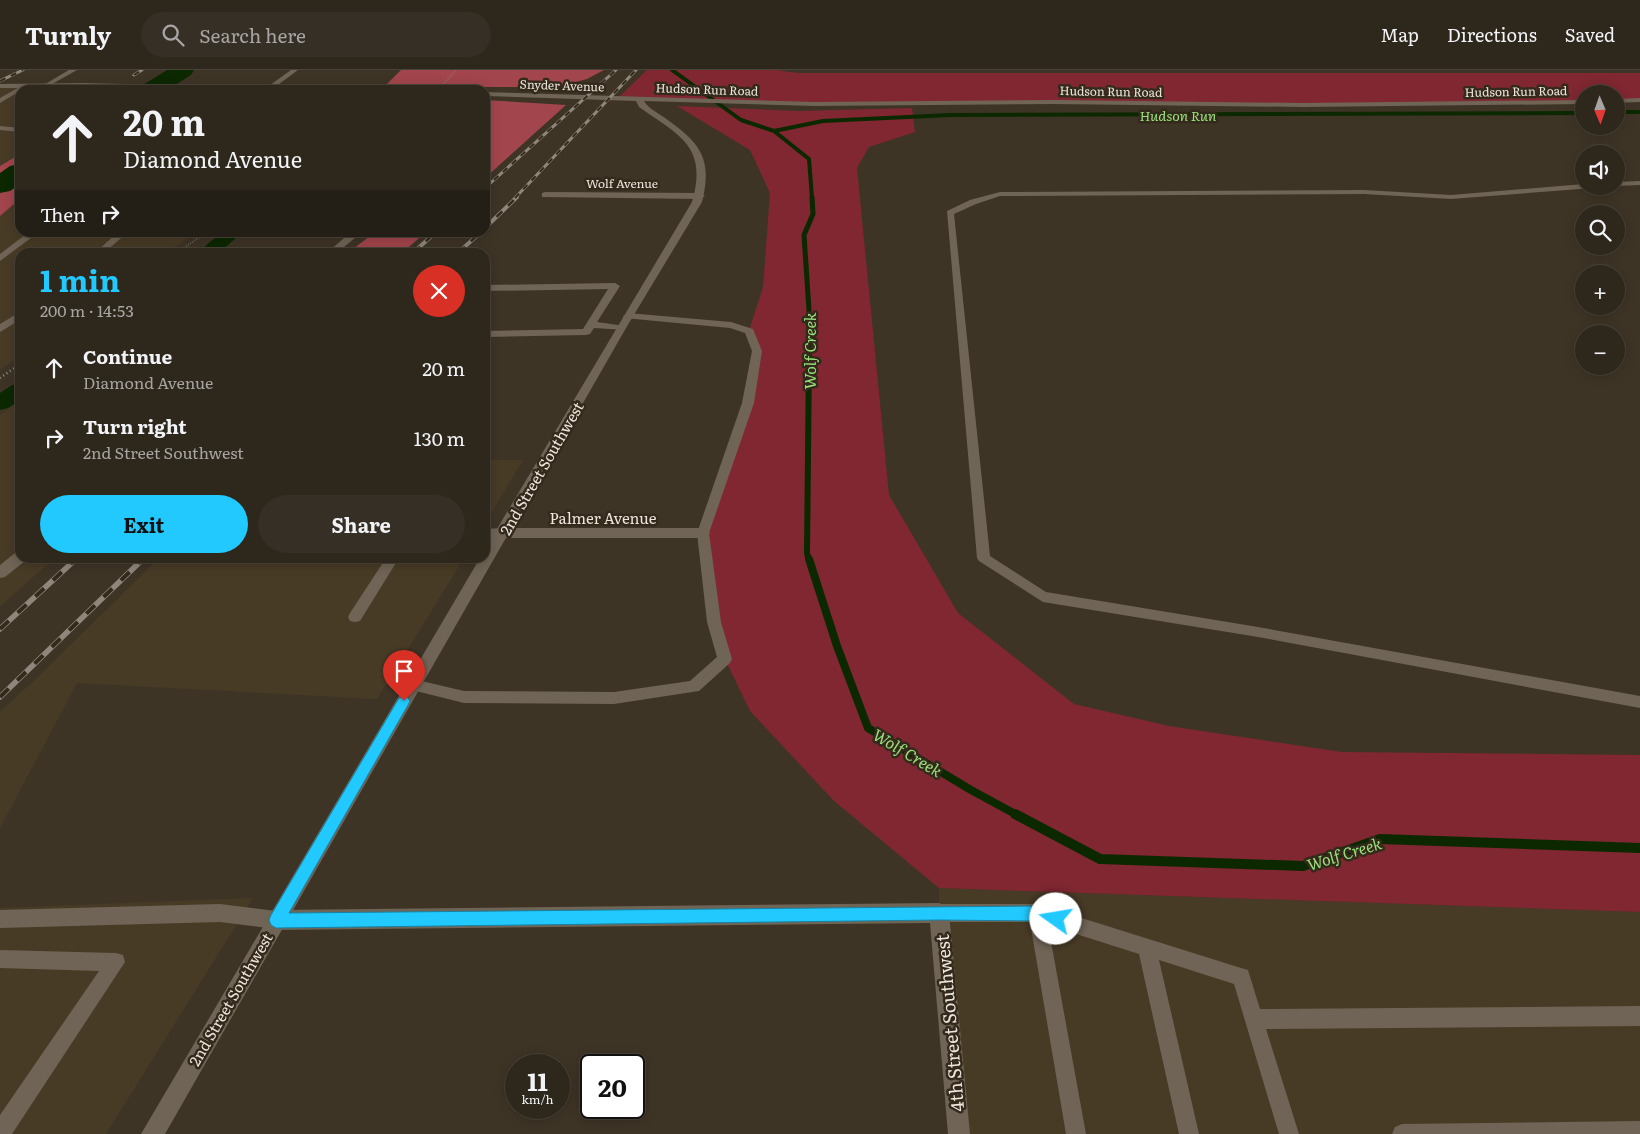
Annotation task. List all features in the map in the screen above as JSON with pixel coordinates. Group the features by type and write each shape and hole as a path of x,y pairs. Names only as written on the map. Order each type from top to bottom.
{"street":[{"path":"0,86 15,86"},
{"name":"Snyder Avenue","path":"490,94 638,98"},
{"name":"Hudson Run Road","path":"638,98 815,104 1575,102"},
{"name":"2nd Street Southwest","path":"490,555 704,187 701,159 692,143 642,105 638,98"},
{"path":"1625,101 1640,100"},
{"name":"Wolf Avenue","path":"545,195 700,196"},
{"path":"338,248 352,237"},
{"name":"Palmer Avenue","path":"503,533 703,532"},
{"path":"0,573 15,561"},
{"name":"2nd Street Southwest","path":"152,1134 485,563"},
{"path":"276,920 939,913"},
{"name":"4th Street Southwest","path":"939,913 959,1134"}],"lane":[{"path":"47,85 74,70"},
{"path":"274,85 295,70"},
{"path":"0,101 15,92"},
{"path":"0,128 15,130"},
{"path":"1625,184 1640,183"},
{"path":"1575,187 1451,197 1364,192 1000,194 973,202 950,214 984,558 1044,597 1258,632 1640,702"},
{"path":"0,258 28,237"},
{"path":"105,248 118,237"},
{"path":"490,288 615,286 586,332 490,334"},
{"path":"0,328 15,318"},
{"path":"413,685 464,697 614,698 694,687 725,659 714,622 703,532 748,403 757,351 749,330 732,325 624,322 590,324"},
{"path":"490,534 503,533"},
{"path":"355,617 389,563"},
{"path":"0,919 220,913 276,920"},
{"path":"939,913 1038,913 1240,977 1289,1134"},
{"path":"1038,913 1076,1134"},
{"path":"1147,948 1189,1134"},
{"path":"0,959 116,962 0,1133"},
{"path":"1253,1019 1640,1016"},
{"path":"1402,1134 1640,1131"}],"path":[{"path":"442,85 456,70"},
{"path":"184,248 200,237"},
{"path":"0,378 15,368"}],"shaded area":[{"path":"401,70 604,70 587,79 557,87 386,85"},
{"path":"647,70 776,70 798,73 1640,73 1640,100 1625,101 1625,85 1575,85 1575,102 1424,104 1055,102 815,104 618,98"},
{"path":"134,84 133,85 67,85"},
{"path":"0,86 15,86 15,157 0,166"},
{"path":"490,100 566,105 490,173"},
{"path":"677,106 798,111 912,108 915,132 869,147 857,168 889,495 958,613 1074,704 1169,726 1342,752 1640,755 1640,912 939,888 834,801 750,711 725,659 703,533 756,362 749,331 763,287 770,193 750,150"},
{"path":"15,157 15,203 0,216 0,166"},
{"path":"15,203 15,237 189,237 174,248 15,248 15,360 0,370 0,216"},
{"path":"369,237 420,237 408,248 354,248"},
{"path":"15,404 15,563 49,563 0,606 0,415"},
{"path":"490,460 523,460 490,515"},
{"path":"154,563 461,563 377,699 77,683 0,828 0,712"},
{"path":"939,888 1640,912 1640,1134 959,1134 939,913"},
{"path":"253,898 106,1134 0,1134 0,908"}],"waterway":[{"path":"159,85 183,70"},
{"name":"Wolf Creek","path":"672,70 741,120 774,131"},
{"name":"Hudson Run","path":"1625,112 1640,112"},
{"name":"Hudson Run","path":"774,131 823,121 950,115 1575,113"},
{"name":"Wolf Creek","path":"774,131 809,159 812,198"},
{"path":"0,185 15,175"},
{"name":"Wolf Creek","path":"809,357 809,310 804,235 813,214 812,197"},
{"path":"215,248 227,238"},
{"name":"Wolf Creek","path":"809,357 807,553 809,561"},
{"path":"0,403 15,393"},
{"name":"Wolf Creek","path":"809,559 837,646 868,728 971,790 1017,815"},
{"name":"Wolf Creek","path":"1015,814 1100,859 1303,866 1380,839 1640,848"}],"railway":[{"path":"0,81 23,70"},
{"path":"134,75 142,70"},
{"path":"490,183 616,70"},
{"path":"515,198 636,70"},
{"path":"490,223 517,197"},
{"path":"418,248 430,237"},
{"path":"463,248 476,237"},
{"path":"0,629 72,563"},
{"path":"0,697 139,563"}],"route":[{"path":"404,701 276,920 939,913 1038,913 1056,919"}]}
